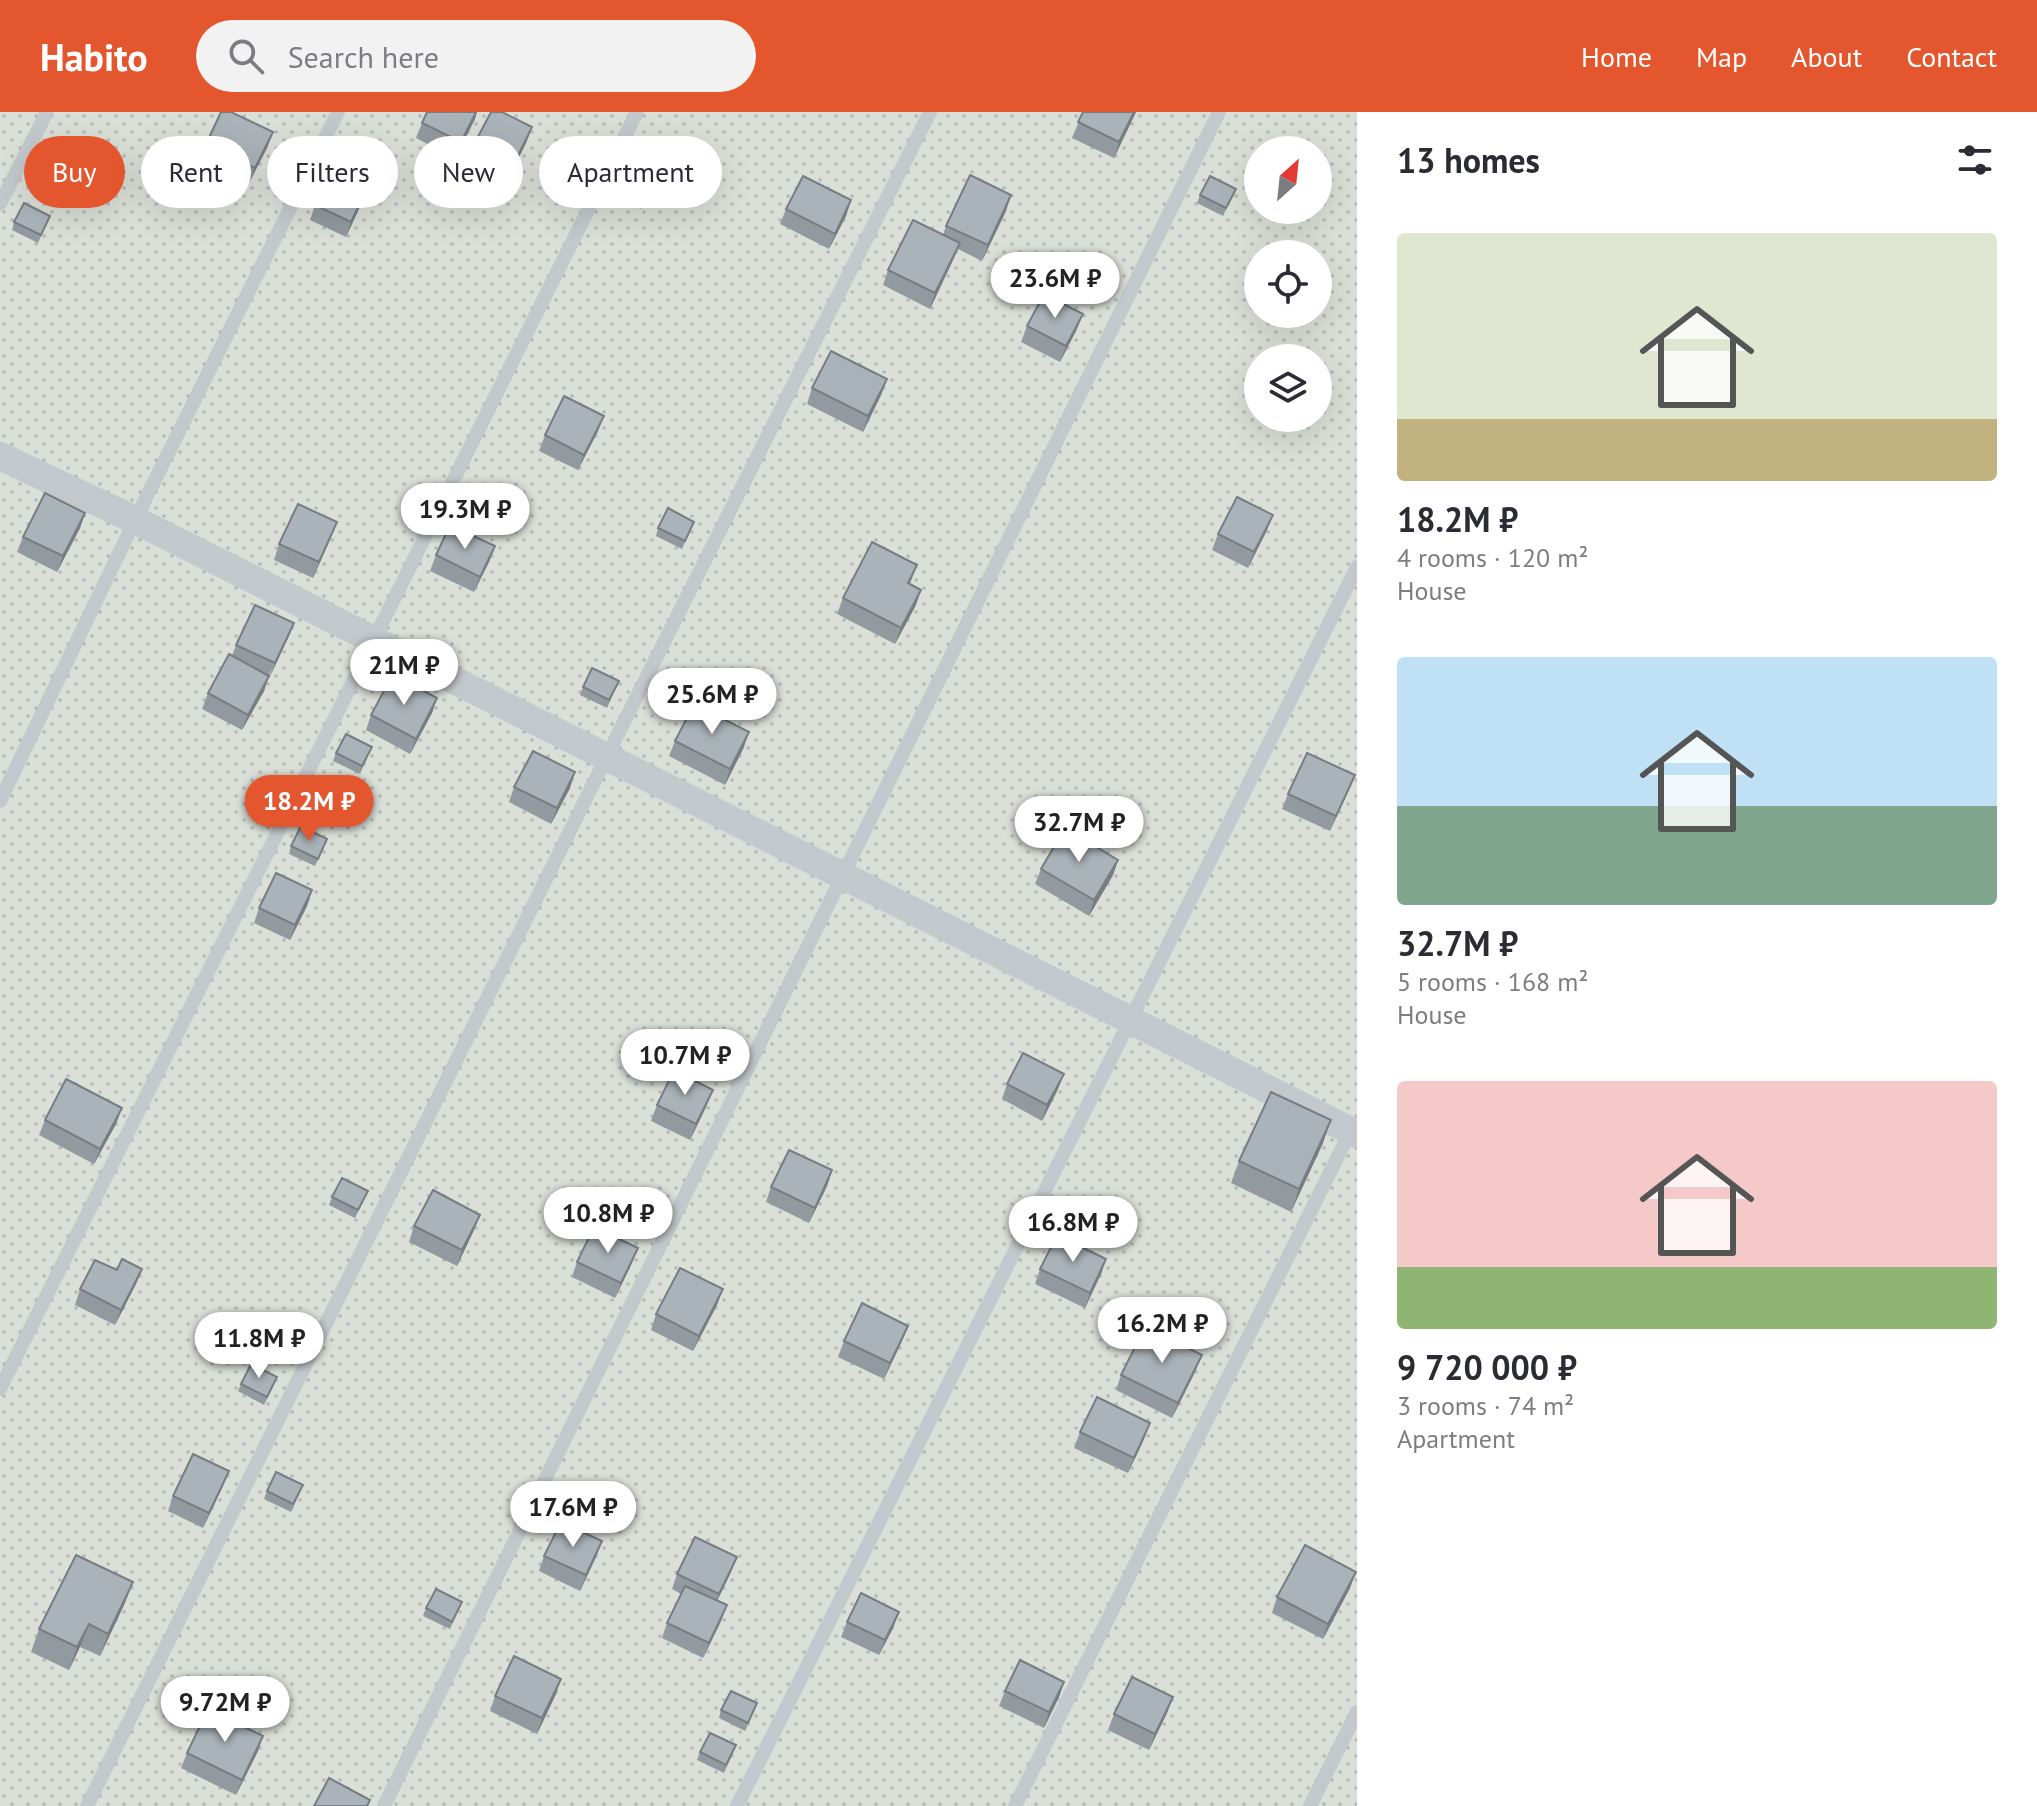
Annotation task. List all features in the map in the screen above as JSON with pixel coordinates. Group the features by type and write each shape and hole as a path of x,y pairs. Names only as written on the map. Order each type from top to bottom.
{"street":[{"path":"0,456 135,520 1131,1020 1355,1128"}],"lane":[{"path":"0,204 47,112"},
{"path":"0,801 135,520 338,112"},
{"path":"0,1389 637,112"},
{"path":"87,1806 930,112"},
{"path":"384,1806 1219,112"},
{"path":"737,1806 1357,567"},
{"path":"1015,1806 1355,1128"},
{"path":"1310,1806 1357,1712"}],"shaded area":[{"path":"0,112 1357,112 1357,1806 0,1806"}],"building":[{"path":"221,112 231,112 273,132 267,136 267,144 255,168 251,166 251,136 210,136"},
{"path":"427,112 476,112 464,136 449,136 422,123"},
{"path":"491,112 502,112 532,127 523,145 523,136 478,136"},
{"path":"1083,112 1134,112 1119,142 1078,122"},
{"path":"970,175 1011,195 988,245 946,226"},
{"path":"803,176 851,200 835,234 786,209"},
{"path":"1210,176 1236,189 1226,208 1200,195"},
{"path":"24,203 24,208 34,208 50,216 41,235 14,222"},
{"path":"321,208 358,208 351,222"},
{"path":"913,220 960,243 935,293 888,270"},
{"path":"1044,294 1083,314 1066,346 1027,326"},
{"path":"831,351 887,379 868,416 812,388"},
{"path":"564,396 604,416 584,455 545,435"},
{"path":"475,487 501,500 492,519 465,506"},
{"path":"45,493 85,513 63,556 23,537"},
{"path":"1237,497 1273,515 1254,552 1218,534"},
{"path":"298,504 337,522 319,562 279,544"},
{"path":"668,508 694,522 685,541 658,528"},
{"path":"450,525 495,546 480,577 436,555"},
{"path":"872,542 917,565 908,583 921,590 901,628 843,598"},
{"path":"255,605 294,623 275,663 236,645"},
{"path":"229,654 269,676 248,715 208,693"},
{"path":"592,668 619,681 609,700 583,687"},
{"path":"393,674 437,698 416,739 371,715"},
{"path":"694,704 749,732 730,769 675,741"},
{"path":"346,734 372,747 362,766 336,753"},
{"path":"533,751 575,772 557,808 514,787"},
{"path":"1307,753 1355,775 1336,816 1288,794"},
{"path":"301,826 327,839 318,859 291,846"},
{"path":"1065,828 1118,860 1094,900 1041,869"},
{"path":"276,873 312,890 295,925 259,908"},
{"path":"1023,1053 1064,1074 1047,1105 1007,1084"},
{"path":"674,1070 713,1090 696,1124 657,1105"},
{"path":"66,1079 122,1108 100,1149 45,1120"},
{"path":"1271,1092 1331,1120 1299,1189 1239,1161"},
{"path":"789,1150 832,1170 815,1208 771,1187"},
{"path":"342,1178 368,1191 358,1210 332,1197"},
{"path":"433,1190 480,1215 462,1250 414,1226"},
{"path":"594,1227 638,1248 621,1283 577,1262"},
{"path":"1057,1235 1106,1259 1090,1293 1040,1269"},
{"path":"122,1259 142,1269 121,1310 80,1289 95,1260 117,1270"},
{"path":"680,1268 723,1289 699,1336 656,1314"},
{"path":"862,1303 908,1326 890,1363 844,1341"},
{"path":"1145,1327 1202,1355 1178,1403 1121,1375"},
{"path":"251,1364 277,1377 267,1397 241,1384"},
{"path":"1097,1397 1150,1423 1134,1458 1080,1432"},
{"path":"193,1454 229,1471 209,1513 173,1496"},
{"path":"276,1472 303,1485 293,1504 267,1491"},
{"path":"561,1522 602,1541 586,1575 544,1556"},
{"path":"695,1537 737,1557 719,1594 677,1574"},
{"path":"1305,1545 1356,1572 1328,1624 1277,1597"},
{"path":"76,1555 133,1582 108,1634 89,1624 77,1647 39,1629"},
{"path":"685,1586 727,1605 709,1643 667,1623"},
{"path":"436,1589 462,1602 452,1622 426,1608"},
{"path":"861,1593 899,1612 885,1640 847,1622"},
{"path":"514,1656 561,1679 542,1718 495,1696"},
{"path":"1020,1660 1064,1682 1049,1712 1005,1691"},
{"path":"1132,1677 1173,1697 1155,1734 1114,1714"},
{"path":"731,1691 757,1703 748,1723 721,1710"},
{"path":"208,1709 263,1736 242,1780 187,1753"},
{"path":"710,1733 736,1745 726,1765 700,1752"},
{"path":"329,1778 370,1800 367,1806 314,1806"}]}
